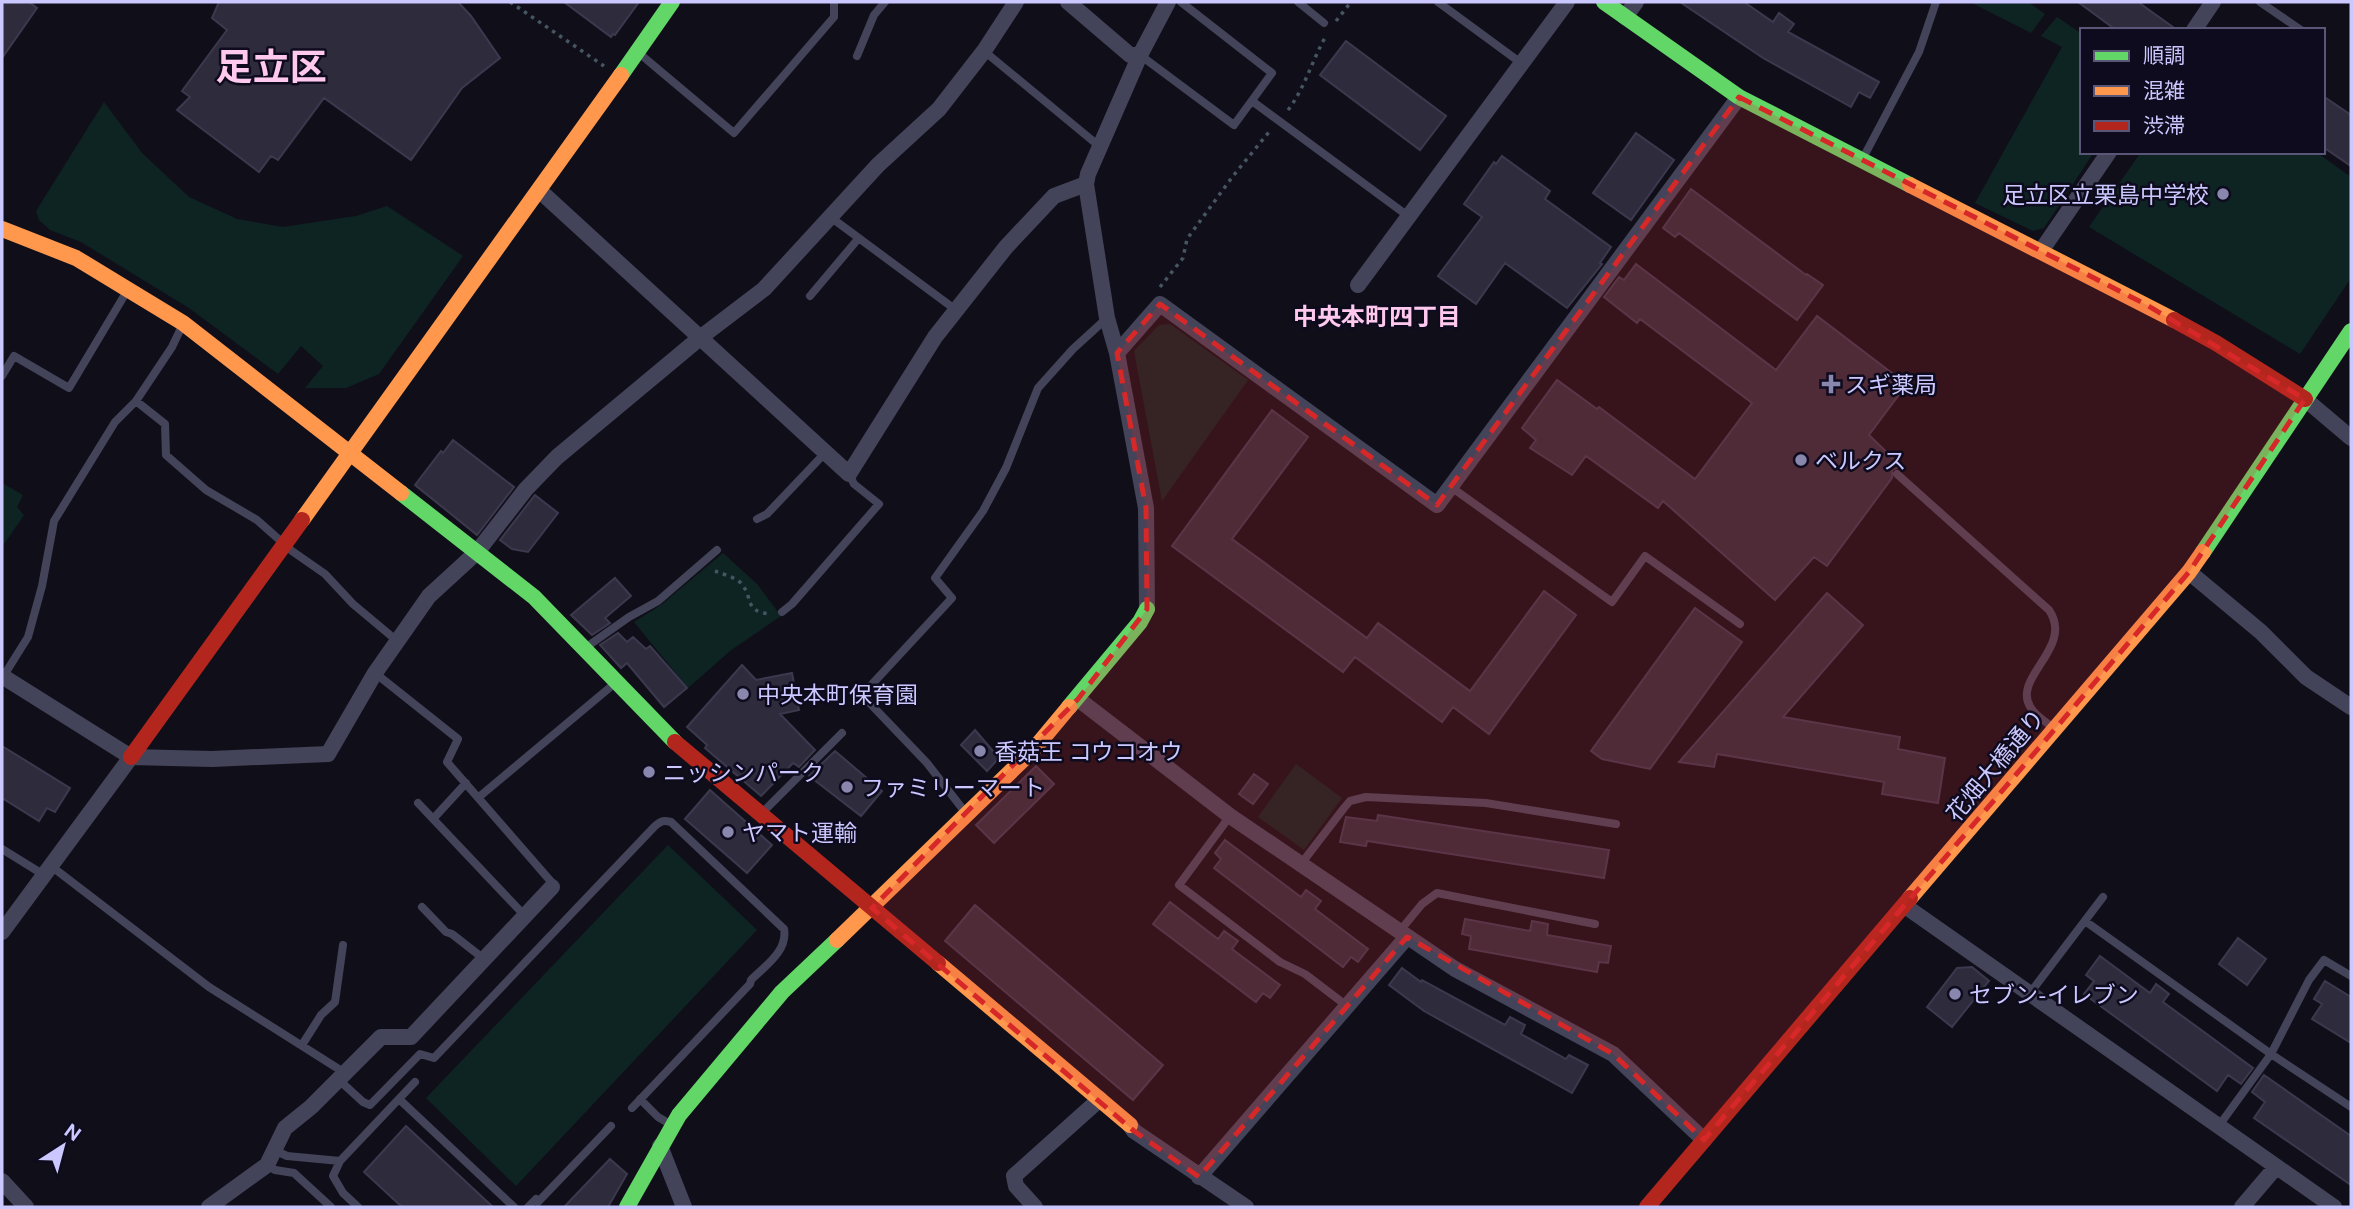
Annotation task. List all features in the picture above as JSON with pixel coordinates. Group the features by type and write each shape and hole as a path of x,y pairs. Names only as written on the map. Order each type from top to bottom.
{"street":[{"path":"2,932 540,191 672,2"},
{"path":"2,676 131,757 212,759 328,754 396,640 429,596 477,552 526,489 557,457 764,289 878,165 939,109 984,51 1016,2"},
{"path":"1068,2 1130,55 1140,55"},
{"path":"627,1207 679,1115 782,992 1034,749 1078,699 1140,622 1147,609 1146,508 1117,353 1107,318 1086,184 1087,174 1140,55 1168,2"},
{"path":"1358,285 1567,2"},
{"path":"1604,2 1739,97 2216,343 2305,399 2351,438"},
{"path":"1625,17 1636,2"},
{"path":"2195,28 2213,2"},
{"path":"1117,353 1160,304 1437,505 1739,97"},
{"path":"2041,251 2108,154"},
{"path":"540,191 849,474 935,337 1006,247 1054,196 1086,184"},
{"path":"2,229 76,258 183,323 477,552 534,597 667,734 1100,1099 1134,1131 1246,1207"},
{"name":"花畑大橋通り","path":"1647,1207 2189,572 2351,331"},
{"path":"2189,572 2261,632 2306,677 2351,707"},
{"path":"1078,699 1230,816 1403,935 1455,969 1613,1054 1704,1140"},
{"path":"209,1207 271,1157 285,1128 311,1107 381,1037 411,1037 552,887"},
{"path":"1905,906 2334,1207"},
{"path":"1199,1177 1347,1006 1403,935"},
{"path":"1035,1207 1016,1186 1014,1176 1100,1099"},
{"path":"660,1146 684,1207"},
{"path":"2242,1207 2276,1167"},
{"path":"2,1181 26,1207"}],"lane":[{"path":"638,52 734,133 834,17 834,2"},
{"path":"857,55 874,15 885,2"},
{"path":"1140,55 1234,125 1272,74 1181,2"},
{"path":"1298,2 1324,23"},
{"path":"1438,2 1521,63"},
{"path":"1862,161 1919,52 1936,2"},
{"path":"2260,2 2298,28"},
{"path":"984,51 1100,146"},
{"path":"1252,101 1408,216"},
{"path":"829,216 956,310"},
{"path":"810,296 858,239"},
{"path":"2,376 14,356 69,388 129,289"},
{"path":"967,814 928,763 862,695 952,598 935,578 983,511 1001,478 1038,388 1073,349 1107,318"},
{"path":"2,676 28,637 42,586 54,521 115,422 136,401 172,347 183,323"},
{"path":"136,401 165,424 166,455 206,490 257,520 325,574 353,604 396,640"},
{"path":"757,519 767,514 825,453"},
{"path":"782,612 879,505 854,484 849,474"},
{"path":"1897,474 2049,610 2055,619 2054,640 2028,690 2028,702 2032,710 2055,730"},
{"path":"1451,487 1612,602 1645,556 1740,624"},
{"path":"585,648 629,617 658,601 717,551"},
{"path":"375,673 458,739 447,762 554,885 552,887"},
{"path":"479,797 616,682"},
{"path":"761,814 842,733"},
{"path":"433,819 466,783"},
{"path":"1301,864 1350,801 1366,797 1486,803 1616,824"},
{"path":"418,803 525,916"},
{"path":"1230,816 1179,885 1280,962 1305,974 1347,1006"},
{"path":"2,849 47,870 209,987 302,1045 342,1076 363,1102 370,1105 420,1054 434,1058 660,821 671,822 784,929 785,937 778,953 632,1108"},
{"path":"1403,935 1422,904 1437,893 1595,925"},
{"path":"2030,993 2103,897"},
{"path":"422,907 446,932 484,959"},
{"path":"2085,921 2271,1054 2351,1107"},
{"path":"302,1045 321,1015 335,1002 343,945"},
{"path":"2218,1127 2271,1054 2309,980 2324,960 2351,976"},
{"path":"358,1207 343,1193 333,1176 340,1161 415,1082"},
{"path":"400,1099 514,1207"},
{"path":"640,1100 658,1117 673,1126"},
{"path":"528,1207 536,1199 538,1202 611,1126"},
{"path":"331,1207 294,1173 275,1170 271,1157 340,1161"}],"path":[{"path":"510,2 610,70"},
{"path":"1160,304 1156,292 1183,258 1187,239 1233,176 1295,100 1307,78 1313,58 1330,28 1351,2"},
{"path":"701,564 738,580 744,587 749,604 758,613 782,612"}],"highlighted area":[{"path":"1739,97 2145,304 2305,399 2189,572 1704,1140 1613,1054 1407,937 1199,1177 1134,1131 872,908 1078,699 1147,609 1146,508 1117,353 1160,304 1437,505"}],"green space":[{"path":"1970,2 2028,2 2045,14 2031,33"},
{"path":"2057,17 2080,33 2080,154 2093,154 2044,228 2033,231 1975,203 2062,47 2041,36"},
{"path":"104,102 142,153 189,197 237,219 283,227 356,216 387,206 463,256 379,374 346,388 305,388 323,366 301,346 278,374 189,308 81,242 50,230 39,220 36,211"},
{"name":"足立区立栗島中学校","path":"2140,154 2319,154 2351,177 2351,278 2300,354 2089,227"},
{"path":"1170,324 1248,380 1162,501 1134,351 1159,325"},
{"path":"2,483 23,495 17,507 24,515 2,547"},
{"path":"723,553 757,584 781,616 730,651 688,688 634,622 661,605"},
{"path":"1296,764 1342,798 1304,850 1258,817"},
{"path":"668,845 757,930 516,1186 426,1098"}],"building":[{"path":"2,2 29,2 37,8 2,58"},
{"path":"219,2 458,2 500,58 462,88 411,160 324,98 278,160 271,156 259,172 177,110 190,97 182,91 227,30 212,18"},
{"path":"564,2 639,2 611,37"},
{"path":"1680,2 1744,2 1773,22 1779,13 1794,24 1788,32 1879,82 1870,98 1859,92 1851,107 1763,58"},
{"path":"2078,2 2138,2 2174,28 2113,28"},
{"path":"1346,41 1446,116 1420,150 1320,75"},
{"path":"2325,97 2351,115 2351,166 2325,148"},
{"path":"1636,133 1674,160 1631,220 1593,193"},
{"path":"1502,156 1550,191 1545,199 1611,247 1600,263 1602,264 1567,308 1505,263 1476,304 1438,276 1482,217 1464,204 1494,162 1496,164"},
{"path":"1691,189 1823,285 1797,320 1679,233 1675,237 1663,228"},
{"path":"1636,264 1776,370 1817,316 1901,380 1895,388 1901,392 1869,435 1901,466 1892,470 1892,478 1827,566 1814,557 1775,600 1663,501 1658,508 1586,456 1572,475 1530,448 1536,440 1522,428 1557,380 1597,409 1599,407 1695,479 1752,403 1640,319 1637,323 1604,297 1619,277 1624,280"},
{"path":"1272,410 1308,437 1232,539 1367,638 1378,623 1470,691 1544,591 1576,615 1489,734 1453,707 1442,722 1355,657 1343,672 1172,546"},
{"path":"453,440 514,487 477,535 415,485"},
{"path":"535,495 558,513 528,552 512,549 500,540"},
{"path":"615,578 631,596 605,618 610,623 592,635 571,615"},
{"path":"1827,593 1863,625 1783,717 1900,737 1898,749 1945,758 1938,803 1882,794 1884,782 1717,754 1714,767 1679,762"},
{"path":"1695,608 1742,642 1650,769 1602,759 1591,751"},
{"path":"618,633 627,642 633,637 646,649 650,646 687,688 664,707 627,663 621,668 600,645"},
{"path":"742,665 756,680 792,673 799,710 780,714 815,750 799,767 793,763 761,796 705,748 707,745 687,727"},
{"name":"香菇王 コウコオウ","path":"975,730 999,758 987,771 961,745"},
{"path":"2,746 70,788 55,812 47,808 39,821 2,798"},
{"path":"835,751 882,791 861,816 809,776"},
{"path":"1036,766 1054,784 994,843 976,825"},
{"path":"1254,774 1268,784 1253,804 1239,794"},
{"name":"ヤマト運輸","path":"710,790 772,845 747,873 685,819"},
{"path":"1378,815 1609,850 1604,878 1367,841 1366,846 1340,842 1346,817 1377,821"},
{"path":"1225,840 1301,897 1306,890 1321,901 1315,909 1368,949 1358,962 1351,957 1343,967 1214,868 1221,859 1215,853"},
{"path":"1170,902 1218,939 1224,931 1238,941 1232,949 1280,985 1270,998 1263,993 1256,1002 1153,924"},
{"path":"975,905 1163,1065 1133,1100 945,941"},
{"path":"1465,919 1530,931 1532,921 1548,924 1547,935 1611,946 1608,963 1599,962 1597,972 1469,949 1471,936 1462,934"},
{"path":"2238,938 2266,959 2247,985 2219,964"},
{"path":"2100,956 2150,993 2156,984 2169,994 2163,1002 2253,1068 2241,1084 2228,1075 2217,1091 2084,994 2094,981 2086,975"},
{"path":"1972,967 1989,981 1952,1027 1927,1007 1957,968"},
{"path":"1402,968 1421,982 1422,980 1505,1025 1510,1017 1525,1025 1521,1034 1566,1059 1569,1055 1588,1065 1572,1093 1424,1011 1389,985"},
{"path":"2325,981 2351,997 2351,1043 2312,1019 2322,1004 2314,999"},
{"path":"2264,1075 2351,1136 2351,1185 2254,1118 2265,1102 2252,1092"},
{"path":"406,1126 493,1207 402,1207 364,1172"},
{"path":"610,1159 627,1174 608,1207 564,1207"}],"traffic: fast":[{"path":"621,75 672,2"},
{"path":"1604,2 1739,97 1910,185"},
{"path":"2203,552 2351,331"},
{"path":"401,493 534,597 675,742"},
{"path":"1069,707 1140,622 1147,609"},
{"path":"627,1207 679,1115 782,992 837,940"}],"traffic: slow":[{"path":"302,520 621,75"},
{"path":"1910,185 2174,320"},
{"path":"2,229 76,258 183,323 401,493"},
{"path":"1910,898 2189,572 2203,552"},
{"path":"837,940 1034,749 1069,707"},
{"path":"938,963 1130,1125"}],"traffic: jam":[{"path":"2174,320 2305,399"},
{"path":"131,757 302,520"},
{"path":"675,742 938,963"},
{"path":"1647,1207 1910,898"}],"place":[{"name":"足立区立栗島中学校","path":"2223,194"},
{"name":"スギ薬局","path":"1831,384"},
{"name":"ベルクス","path":"1801,460"},
{"name":"中央本町保育園","path":"743,694"},
{"name":"香菇王 コウコオウ","path":"980,751"},
{"name":"ニッシンパーク","path":"649,772"},
{"name":"ファミリーマート","path":"847,787"},
{"name":"ヤマト運輸","path":"728,832"},
{"name":"セブン-イレブン","path":"1955,994"}],"district":[{"name":"足立区","path":"271,66"},
{"name":"中央本町四丁目","path":"1377,316"}]}
